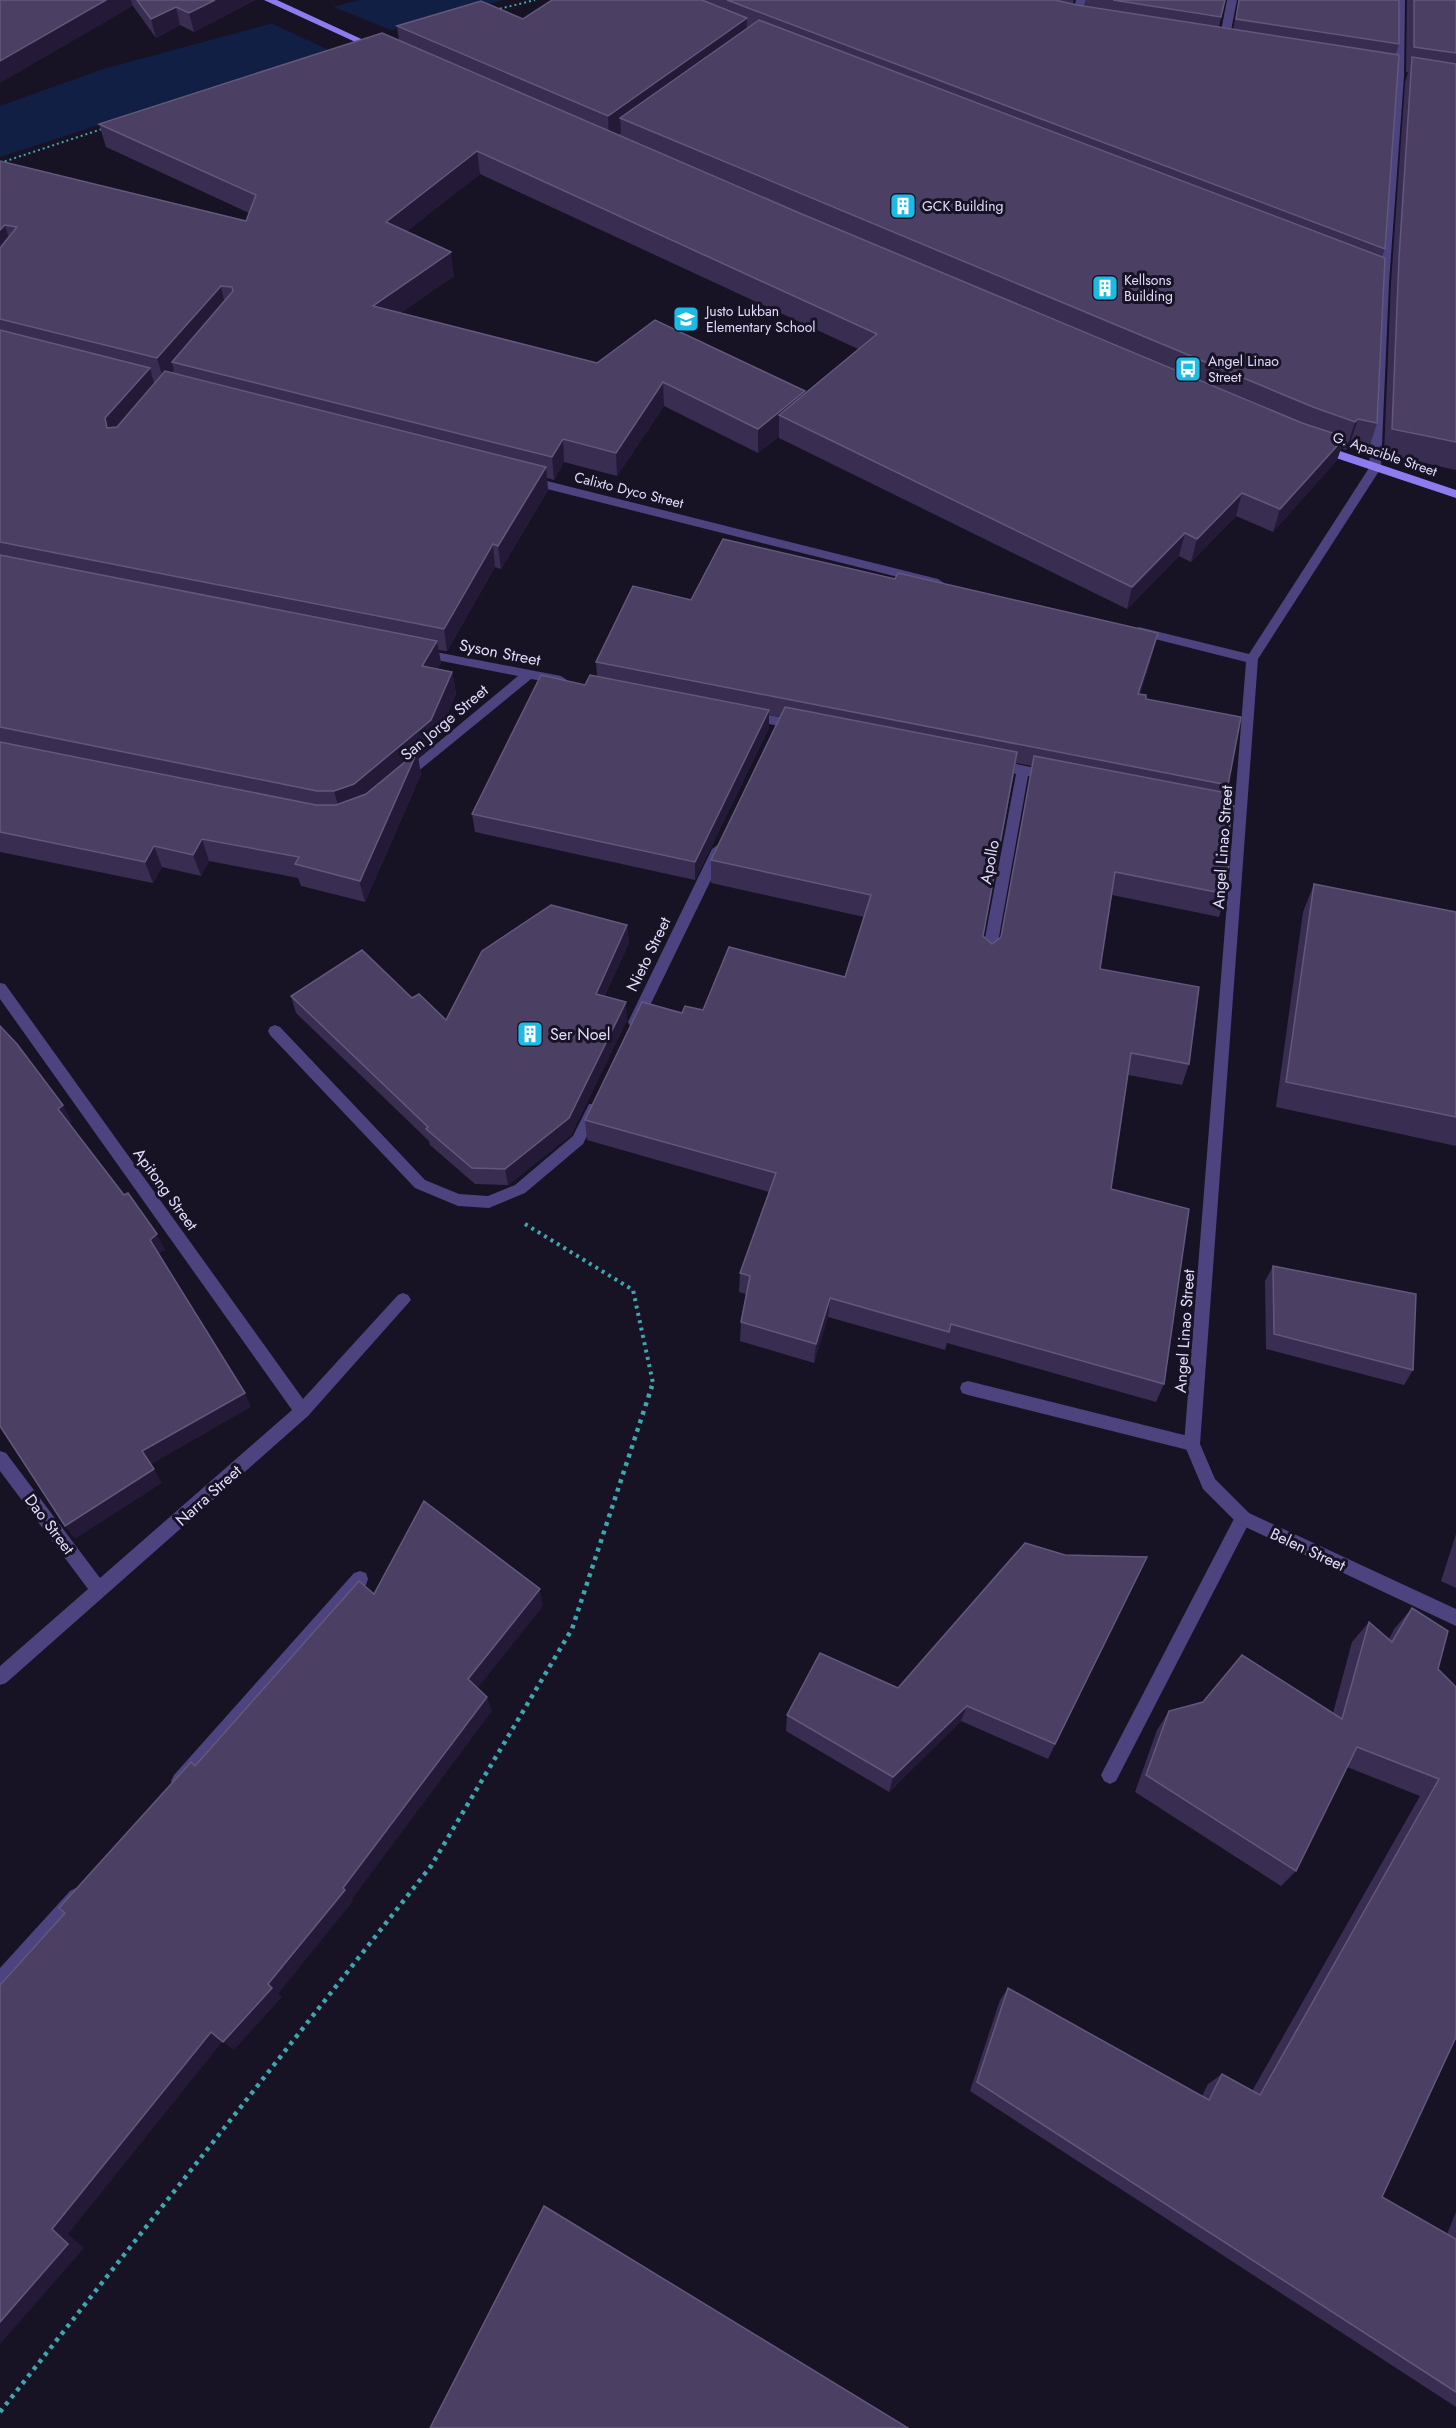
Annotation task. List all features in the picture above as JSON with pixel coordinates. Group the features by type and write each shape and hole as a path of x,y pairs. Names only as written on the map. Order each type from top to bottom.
{"street":[{"path":"1074,25 1081,0"},
{"path":"1222,49 1232,0"},
{"name":"Angel Linao Street","path":"1192,1444 1235,813 1252,659 1375,468 1384,283 1399,76 1400,0"},
{"path":"271,1 381,50"},
{"path":"1063,23 1086,27"},
{"path":"1211,47 1234,50"},
{"path":"1387,74 1410,78"},
{"path":"1373,279 1384,283"},
{"name":"G. Apacible Street","path":"1310,445 1456,494"},
{"name":"Calixto Dyco Street","path":"512,476 952,586"},
{"path":"1125,628 1252,659"},
{"name":"Syson Street","path":"410,651 574,683"},
{"name":"San Jorge Street","path":"392,788 528,674"},
{"path":"734,713 778,727 815,729"},
{"path":"988,764 1068,780"},
{"name":"Apollo","path":"988,959 1023,771"},
{"name":"Nieto Street","path":"630,1033 723,840"},
{"name":"Apitong Street","path":"0,988 302,1411"},
{"path":"275,1031 420,1184 458,1200 489,1202 520,1188 578,1140 599,1097"},
{"name":"Narra Street","path":"0,1677 302,1411 403,1300"},
{"path":"968,1388 1192,1444"},
{"name":"Belen Street","path":"1192,1444 1209,1484 1243,1518 1456,1618"},
{"name":"Dao Street","path":"0,1458 100,1591"},
{"path":"1110,1775 1243,1518"},
{"path":"172,1790 360,1579"},
{"path":"0,1982 86,1886"}],"path":[{"path":"491,11 535,0"},
{"path":"0,163 112,125"},
{"path":"0,2412 431,1866 573,1629 653,1383 633,1290 489,1202"}],"water":[{"path":"359,0 504,0 411,24 0,157 0,106 103,69"}],"pier":[{"path":"329,5 396,32 335,53 266,21"}],"building":[{"path":"0,0 106,0 0,61"},
{"path":"137,0 215,0 189,13 176,7 151,19"},
{"path":"552,0 702,0 747,18 608,116 397,26 481,1 523,19"},
{"path":"727,0 1055,0 1399,55 1385,249"},
{"path":"1113,0 1225,0 1221,17"},
{"path":"1239,0 1399,0 1399,44 1236,19"},
{"path":"1414,0 1456,0 1456,53 1414,47"},
{"path":"759,20 1385,258 1377,423 1358,419 1355,422 1313,407 620,118"},
{"path":"382,33 797,212 1302,423 1345,437 1280,509 1242,493 1197,539 1185,533 1132,587 779,415 877,334 477,151 386,222 451,252 373,306 597,363 655,320 805,391 758,429 663,382 616,453 563,439 552,457 172,362 233,291 232,287 221,286 157,358 0,319 0,248 17,227 5,225 0,230 0,161 246,221 256,195 99,124"},
{"path":"1412,57 1456,64 1456,442 1392,429 1399,258"},
{"path":"0,330 150,368 105,418 107,428 117,427 165,371 546,467 498,546 493,544 444,629 0,542"},
{"path":"723,539 895,579 898,573 1158,633 1138,694 1146,695 1146,699 1241,717 1228,785 596,662 633,586 691,600"},
{"path":"0,555 437,641 422,666 452,672 431,720 354,784 334,791 317,791 0,727"},
{"path":"541,675 585,685 590,675 769,710 695,862 472,814"},
{"path":"785,707 1017,752 983,936 992,944 1001,937 1034,756 1227,793 1224,805 1234,806 1225,850 1230,851 1226,894 1115,872 1100,969 1199,987 1189,1064 1131,1053 1111,1189 1189,1209 1164,1384 951,1324 949,1332 830,1298 816,1344 741,1322 750,1276 740,1273 776,1173 585,1120 642,1002 682,1013 685,1006 703,1010 729,947 845,977 871,895 711,860"},
{"path":"0,742 316,805 336,805 366,794 417,752 360,881 295,864 299,857 202,839 193,855 154,846 145,862 0,832"},
{"path":"1314,884 1456,912 1456,1117 1286,1082"},
{"path":"551,905 627,925 596,994 626,1002 569,1118 505,1169 472,1168 426,1129 428,1127 291,996 362,950 412,998 419,994 446,1020 482,951"},
{"path":"0,1026 17,1044 63,1105 58,1109 124,1195 128,1193 157,1234 150,1240 245,1393 142,1451 154,1469 65,1526 0,1426"},
{"path":"1273,1266 1416,1294 1413,1370 1274,1334"},
{"path":"424,1501 540,1589 468,1679 487,1697 343,1888 345,1890 268,1984 272,1988 223,2042 211,2032 52,2229 68,2244 0,2322 0,1985 65,1913 59,1908 191,1762 195,1766 359,1581 374,1594"},
{"path":"1025,1543 1065,1555 1147,1557 1055,1744 967,1706 893,1777 787,1715 820,1653 898,1688"},
{"path":"1412,1608 1448,1631 1438,1669 1456,1687 1456,2037 1382,2197 1456,2239 1456,2392 977,2082 1008,1988 1209,2100 1222,2074 1260,2095 1439,1779 1357,1747 1296,1871 1146,1775 1169,1711 1203,1702 1242,1655 1342,1719 1369,1622 1392,1642"},
{"path":"544,2206 908,2428 430,2428"}],"place":[{"name":"GCK Building","path":"903,206"},
{"name":"Kellsons Building","path":"1105,288"},
{"name":"Justo Lukban Elementary School","path":"686,319"},
{"name":"Angel Linao Street","path":"1188,369"},
{"name":"Ser Noel","path":"530,1034"}]}
